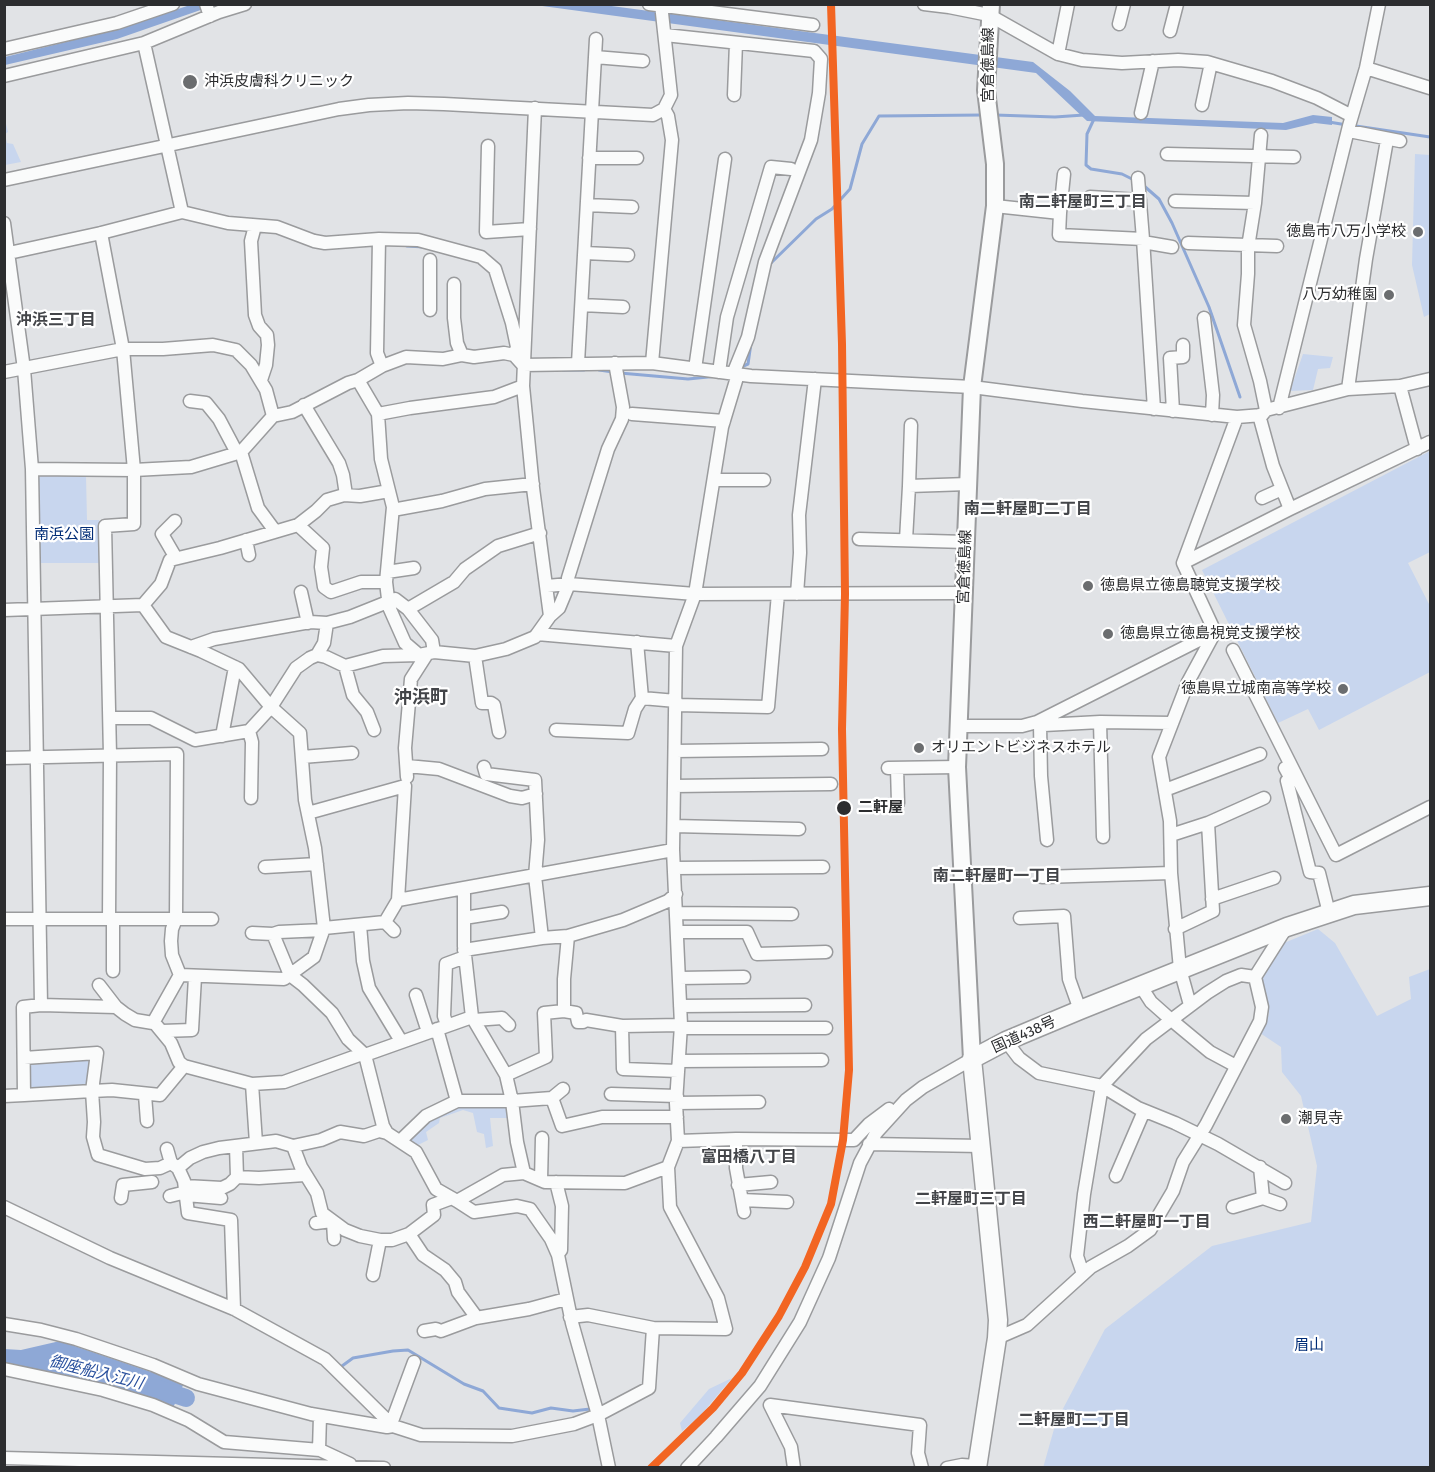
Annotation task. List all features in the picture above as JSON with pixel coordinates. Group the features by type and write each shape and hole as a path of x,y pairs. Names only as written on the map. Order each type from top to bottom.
{"highway":[{"name":"国道438号","path":"972,1059 1006,1041 1287,927 1354,905 1431,896"},
{"path":"972,1059 998,1320 977,1467"}],"main road":[{"name":"宮倉徳島線","path":"972,1059 957,766 972,387 995,206 995,164 986,90 990,10"}],"street":[{"path":"4,49 117,23 173,4"},
{"path":"4,76 144,43 208,10 245,4"},
{"path":"924,4 990,10 1058,54 1082,60 1122,63 1178,60 1212,63 1272,81 1317,98 1352,116"},
{"path":"1058,54 1068,4"},
{"path":"1119,24 1124,4"},
{"path":"1170,31 1177,4"},
{"path":"4,180 339,109 369,105 408,103 653,115 664,109 671,95 665,35 657,5 813,25"},
{"path":"1268,411 1366,68 1378,5"},
{"path":"570,1317 588,1315 653,1328 726,1329 718,1298 670,1207 668,1167 678,1141 676,1099 681,1026 676,912 672,898 676,646 695,594 724,421 735,374 748,337 765,262 811,140 819,93 820,59 814,51 665,35"},
{"path":"578,363 596,39"},
{"path":"144,43 182,212"},
{"path":"734,95 736,44"},
{"path":"595,57 643,61"},
{"path":"1141,113 1153,61"},
{"path":"1202,105 1212,63"},
{"path":"1366,68 1431,88"},
{"path":"535,108 523,386 550,616"},
{"path":"652,363 672,140 668,116 664,109"},
{"path":"1348,131 1400,141"},
{"path":"1261,135 1255,203 1248,247 1244,325 1268,411 1273,466 1290,509"},
{"path":"1348,389 1366,259 1387,140"},
{"path":"488,146 486,232 530,229"},
{"path":"1167,154 1294,157"},
{"path":"590,158 637,158"},
{"path":"695,369 725,159"},
{"path":"719,372 727,317 771,167 792,169"},
{"path":"1064,174 1059,236 1143,240 1172,247"},
{"path":"1138,178 1154,409"},
{"path":"1090,197 1140,200"},
{"path":"1175,201 1255,203"},
{"path":"587,206 632,207"},
{"path":"995,206 1060,213"},
{"path":"9,253 182,212 228,222 277,227 314,242 418,240 481,257 495,268 512,323 517,347 514,355"},
{"path":"4,223 24,369 32,469 41,1005"},
{"path":"255,226 251,241 255,315 259,326 267,335 268,345 261,380"},
{"path":"101,233 123,349 134,470 134,524 105,526 113,971"},
{"path":"379,239 377,353 382,366"},
{"path":"1188,243 1248,247 1277,246"},
{"path":"585,253 627,255"},
{"path":"430,260 430,310"},
{"path":"431,293 454,289 454,318 457,343 462,356"},
{"path":"582,305 623,308"},
{"path":"1204,318 1213,394 1212,415"},
{"path":"4,372 123,349 213,345 236,350 261,380 273,416"},
{"path":"1151,357 1183,357 1183,345"},
{"path":"32,469 134,470 191,467 239,452 273,416 292,412 382,366 406,357 443,359 504,353 514,355 523,365"},
{"path":"1170,358 1173,411"},
{"path":"317,655 345,666 382,656 426,654 475,656 506,649 535,637 550,616 559,608 569,584 568,578 608,449 622,419 623,407 615,363"},
{"path":"523,365 652,363 735,374 972,387 1238,417 1348,389 1400,386 1431,379"},
{"path":"797,594 800,553 799,515 815,379"},
{"path":"358,380 378,414 381,459 393,507 387,577 388,601 405,643 426,654"},
{"path":"378,414 494,397 523,386"},
{"path":"1400,386 1417,449"},
{"path":"190,401 206,404 219,419 239,452 258,508 275,531"},
{"path":"304,405 321,443 339,463 346,495"},
{"path":"633,414 724,421"},
{"path":"1215,632 1183,563 1238,417"},
{"path":"906,540 911,425"},
{"path":"1183,563 1431,442"},
{"path":"714,480 764,480"},
{"path":"393,507 398,509 442,501 485,489 533,484"},
{"path":"909,486 968,484"},
{"path":"1262,498 1282,489"},
{"path":"4,610 143,605 161,585 170,560 298,525 316,512 327,500 346,495 360,496 389,491"},
{"path":"175,521 162,534 176,558"},
{"path":"298,525 323,548 321,567 324,586 331,592 414,568"},
{"path":"408,609 454,582 465,569 498,546 540,533"},
{"path":"859,538 966,542"},
{"path":"246,540 249,555"},
{"path":"547,586 569,584 695,594 963,593"},
{"path":"301,592 308,623"},
{"path":"642,698 676,703 768,707 778,594"},
{"path":"191,646 214,639 308,623 327,623 350,617 395,599 408,609 432,640 411,679 405,748 407,772 439,769 510,796 522,798 536,794"},
{"path":"143,605 166,637 239,669 271,707 300,733 324,929 314,957 284,980 180,975"},
{"path":"110,718 152,718 195,740 249,731 271,707 296,668 317,655 324,643 327,623"},
{"path":"1190,1005 1180,969 1175,929 1171,835 1159,757 1188,682 1215,632"},
{"path":"1038,723 1215,632"},
{"path":"537,634 676,646"},
{"path":"556,730 628,733 635,709 642,698 637,642"},
{"path":"1233,650 1336,855 1431,807"},
{"path":"475,656 482,703 494,705 499,732"},
{"path":"345,666 353,695 367,712 374,730"},
{"path":"222,736 235,667"},
{"path":"958,726 1022,726 1038,723 1100,722 1172,723"},
{"path":"1100,722 1103,837"},
{"path":"1038,723 1047,840"},
{"path":"249,731 252,742 251,798"},
{"path":"675,751 822,749"},
{"path":"302,757 352,753"},
{"path":"4,758 177,754 176,919 172,929 172,955 180,975 157,1027"},
{"path":"1165,790 1260,754"},
{"path":"1287,758 1281,760 1291,779 1287,781 1310,872 1318,873 1329,913"},
{"path":"484,766 486,774 535,780 538,840 535,876 542,938"},
{"path":"898,803 893,768 957,766"},
{"path":"674,786 831,784"},
{"path":"252,933 273,934 360,925 389,927 398,900 405,786 308,813"},
{"path":"1171,835 1208,823 1264,798"},
{"path":"1175,929 1213,911 1208,823"},
{"path":"674,826 799,829"},
{"path":"398,900 673,850"},
{"path":"265,867 317,864"},
{"path":"674,868 823,867"},
{"path":"1042,877 1171,873"},
{"path":"1212,899 1274,878"},
{"path":"464,888 464,950 473,1019 506,1075 524,1173"},
{"path":"464,950 568,936 622,920 672,898"},
{"path":"464,918 501,912"},
{"path":"676,912 792,914"},
{"path":"1020,918 1064,916 1069,979 1080,1010"},
{"path":"4,919 212,919"},
{"path":"360,925 363,961 369,988 401,1041"},
{"path":"997,1338 1027,1325 1083,1274 1150,1230 1173,1191 1183,1162 1260,1021 1262,1007 1255,977 1287,927"},
{"path":"677,932 747,932 757,954 826,952"},
{"path":"273,934 290,975 332,1013 348,1039 363,1054 387,1133"},
{"path":"564,1011 568,936"},
{"path":"437,1029 444,1016 446,964 464,950 505,938"},
{"path":"1083,1274 1077,1256 1084,1194 1102,1086 1146,1040 1190,1005 1226,981 1241,975 1255,977"},
{"path":"99,985 116,1006 135,1020 157,1027 192,1030 195,977"},
{"path":"679,978 744,977"},
{"path":"1140,985 1151,1002 1171,1020 1210,1052 1236,1066"},
{"path":"416,995 437,1029 457,1101"},
{"path":"24,1095 23,1008 41,1005 116,1006"},
{"path":"680,1006 805,1005"},
{"path":"506,1075 546,1057 544,1013 564,1011 576,1013 578,1022 583,1023 586,1020 622,1026 826,1028"},
{"path":"157,1027 176,1053 178,1062 184,1066 252,1084 284,1082 401,1041 473,1019 502,1018 509,1025"},
{"path":"622,1026 623,1069 822,1059"},
{"path":"1006,1041 1019,1059 1039,1073 1102,1086 1144,1111 1260,1167 1285,1183"},
{"path":"24,1058 97,1053 92,1090 93,1137 98,1155 145,1169 160,1168 175,1166 203,1152 236,1146 276,1141 293,1146 321,1140 340,1132 364,1136 380,1131 416,1152 436,1189 474,1212 517,1206 530,1209 551,1239 558,1255 570,1317 598,1415 609,1467"},
{"path":"678,1141 854,1140 869,1124 923,1087 972,1059"},
{"path":"4,1096 92,1090 160,1095 184,1066"},
{"path":"252,1084 256,1143"},
{"path":"400,1141 426,1116 457,1101 552,1098 563,1089"},
{"path":"612,1094 759,1102"},
{"path":"146,1095 147,1121"},
{"path":"552,1098 562,1126 602,1117 677,1117"},
{"path":"687,1467 701,1462 760,1386 782,1353 810,1302 829,1258 860,1163 869,1144 888,1117 906,1100"},
{"path":"1116,1176 1144,1111"},
{"path":"541,1180 542,1138"},
{"path":"736,1139 736,1168 743,1206 787,1202"},
{"path":"869,1144 981,1146"},
{"path":"170,1196 186,1191 222,1188 230,1184 237,1177 236,1146"},
{"path":"293,1146 305,1175 317,1193 322,1214 332,1222 360,1236 380,1240 392,1240 408,1234 434,1215 433,1205 454,1199 503,1174 524,1173 541,1180 556,1182 625,1183 668,1167"},
{"path":"167,1149 186,1191 188,1213 231,1220 234,1309"},
{"path":"136,1166 138,1183"},
{"path":"1260,1167 1263,1198"},
{"path":"237,1177 305,1175"},
{"path":"121,1198 123,1185 152,1182"},
{"path":"556,1182 562,1206 561,1250 558,1255"},
{"path":"738,1185 771,1182"},
{"path":"186,1191 220,1198"},
{"path":"1233,1207 1263,1198 1280,1204"},
{"path":"4,1207 110,1258 234,1309 325,1359 392,1425 421,1435 512,1436 574,1424 598,1415 649,1388 653,1328"},
{"path":"316,1223 332,1222"},
{"path":"332,1222 334,1239"},
{"path":"408,1234 423,1255 445,1270 455,1282 458,1292 477,1317"},
{"path":"373,1275 380,1240"},
{"path":"424,1331 436,1329 441,1331 477,1317 529,1309 566,1299"},
{"path":"4,1324 76,1339 153,1365 198,1384 320,1416 387,1427 392,1425"},
{"path":"392,1425 414,1362"},
{"path":"4,1369 103,1389 153,1405 188,1420 224,1442 319,1450 355,1466"},
{"path":"760,1386 791,1447 794,1467"},
{"path":"770,1406 920,1425 918,1453 922,1467"},
{"path":"319,1450 320,1416"},
{"path":"4,1458 32,1463 384,1467"},
{"path":"947,1467 962,1465 977,1467"}],"green space":[{"path":"4,116 8,132 5,134 7,143 13,144 21,162 5,165"},
{"path":"1415,154 1430,155 1430,314 1424,317 1412,265"},
{"path":"1303,354 1333,357 1330,368 1318,369 1313,390 1290,391"},
{"name":"徳島県立城南高等学校","path":"1430,451 1430,552 1408,563 1430,606 1430,672 1319,730 1308,709 1278,723 1202,570"},
{"name":"南浜公園","path":"41,476 86,476 87,520 99,520 99,563 38,563 37,480"},
{"name":"眉山","path":"1318,929 1335,943 1377,1016 1411,999 1409,977 1430,969 1430,1467 1043,1468 1056,1422 1105,1329 1212,1246 1311,1222 1317,1166 1301,1096 1282,1072 1281,1047 1260,1033 1269,1014 1257,982 1279,945"},
{"path":"92,1057 88,1088 28,1092 27,1061"},
{"path":"457,1105 509,1105 511,1118 490,1118 493,1146 486,1148 484,1134 477,1132 473,1113 463,1110 440,1118 439,1123 426,1132 428,1140 418,1145 408,1138 418,1128"},
{"path":"732,1378 699,1417 682,1431 680,1423 709,1389"}],"water":[{"path":"190,5 215,5 117,39 5,65 5,57 118,29"},
{"path":"535,5 604,5 1033,62 1070,91 1095,116 1283,123 1313,115 1332,117 1332,125 1315,123 1286,130 1087,121 1036,73"},
{"path":"60,1341 184,1383 173,1408 5,1366 4,1349 21,1350"}],"waterway":[{"path":"770,264 816,219 832,209 850,189 862,144 879,116 983,115"},
{"path":"995,115 1055,117 1084,115"},
{"path":"1094,119 1087,134 1086,165 1091,169 1122,174 1134,180"},
{"path":"1329,122 1347,125"},
{"path":"1356,126 1430,137"},
{"path":"1143,185 1159,199 1172,223 1209,307 1240,397"},
{"path":"407,246 424,247"},
{"path":"741,367 748,364 751,343"},
{"path":"563,370 584,370"},
{"path":"599,370 613,372"},
{"path":"620,373 688,379 718,376"},
{"path":"342,1366 353,1358 408,1350 464,1384 483,1391 499,1408 532,1413 551,1408 573,1411 590,1409"},
{"name":"御座船入江川","path":"156,1388 186,1398"}],"transit line":[{"path":"651,1468 713,1408 742,1373 779,1316 805,1267 831,1204 843,1140 849,1070 842,729 845,594 842,344 831,4"}],"place":[{"name":"沖浜皮膚科クリニック","path":"190,82"},
{"name":"徳島市八万小学校","path":"1418,232"},
{"name":"八万幼稚園","path":"1389,295"},
{"name":"徳島県立徳島聴覚支援学校","path":"1088,586"},
{"name":"徳島県立徳島視覚支援学校","path":"1108,634"},
{"name":"徳島県立城南高等学校","path":"1343,689"},
{"name":"オリエントビジネスホテル","path":"919,748"},
{"name":"二軒屋","path":"844,808"},
{"name":"潮見寺","path":"1286,1119"}],"district":[{"name":"南二軒屋町三丁目","path":"1083,203"},
{"name":"沖浜三丁目","path":"56,321"},
{"name":"南二軒屋町二丁目","path":"1028,510"},
{"name":"沖浜町","path":"421,698"},
{"name":"南二軒屋町一丁目","path":"997,877"},
{"name":"富田橋八丁目","path":"749,1158"},
{"name":"二軒屋町三丁目","path":"971,1200"},
{"name":"西二軒屋町一丁目","path":"1147,1223"},
{"name":"二軒屋町二丁目","path":"1074,1421"}]}
